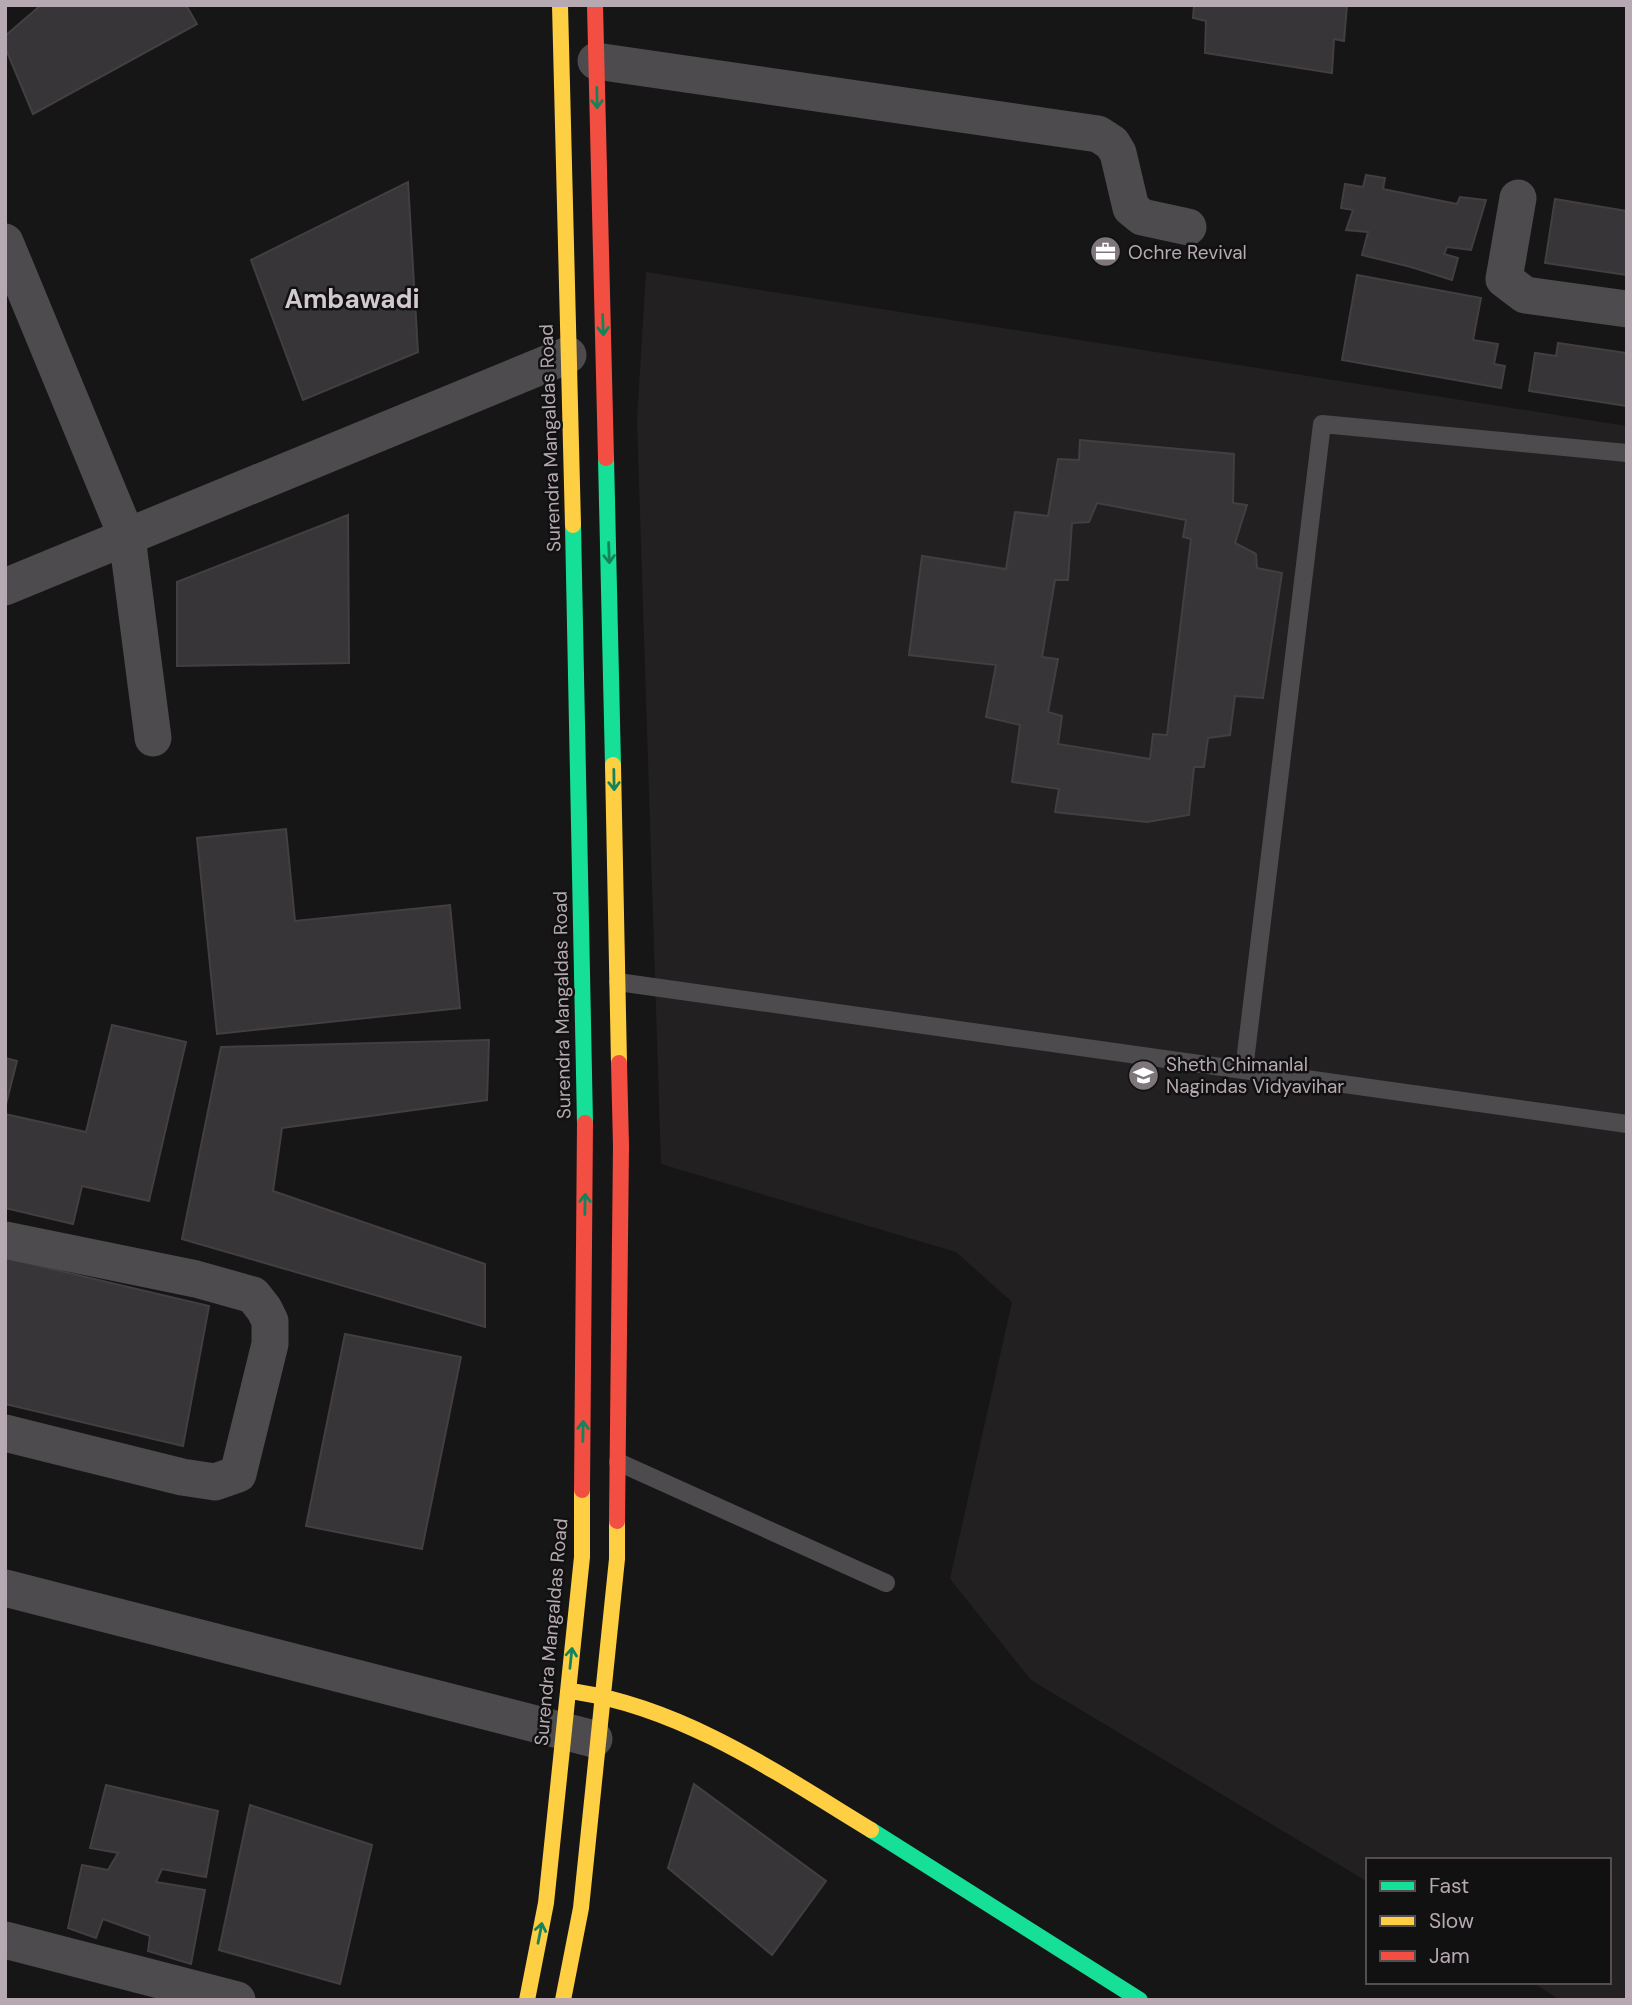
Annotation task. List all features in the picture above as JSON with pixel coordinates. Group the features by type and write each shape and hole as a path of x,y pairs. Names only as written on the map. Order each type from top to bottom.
{"main road":[{"name":"Surendra Mangaldas Road","path":"560,5 585,1160 582,1557 568,1691 581,1736 581,1908 563,2000"},
{"name":"Surendra Mangaldas Road","path":"527,2000 581,1736 603,1695 617,1559 621,1146 595,5"},
{"path":"568,1691 603,1695 688,1723 895,1843 1139,2000"}],"street":[{"path":"596,61 1098,134 1112,143 1118,153 1131,208 1142,217 1188,227"},
{"path":"1518,198 1504,279 1525,295 1627,309"},
{"path":"5,243 127,537 153,738"},
{"path":"5,587 568,355"},
{"path":"5,1240 196,1279 253,1295 270,1321 270,1344 238,1474 215,1482 181,1477 5,1433"},
{"path":"5,1588 581,1736"},
{"path":"5,1940 237,2000"}],"lane":[{"path":"1244,1070 1322,424 1627,453"},
{"path":"618,982 1627,1124"},
{"path":"618,1462 886,1583"}],"shaded area":[{"name":"Sheth Chimanlal Nagindas Vidyavihar","path":"646,272 1627,426 1627,2000 1560,2000 1535,1984 1611,1984 1611,1858 1366,1858 1366,1881 1031,1680 950,1579 1012,1302 956,1252 661,1164 637,420"}],"building":[{"path":"41,5 186,5 197,24 33,114 5,47 5,36"},
{"path":"1194,5 1347,5 1344,41 1334,39 1332,73 1205,53 1206,21 1193,18"},
{"path":"1366,175 1385,178 1383,189 1457,204 1460,197 1486,200 1471,250 1447,247 1444,254 1458,258 1452,280 1362,255 1368,232 1346,230 1353,210 1341,208 1345,184 1363,187"},
{"path":"408,182 418,352 303,400 251,260"},
{"path":"1555,199 1627,211 1627,275 1545,263"},
{"path":"1357,275 1481,298 1473,340 1498,344 1494,364 1505,366 1501,388 1342,360"},
{"path":"1558,343 1627,353 1627,406 1529,391 1535,353 1556,356"},
{"path":"1080,440 1234,454 1233,503 1247,505 1235,543 1256,554 1257,568 1282,573 1263,698 1235,696 1230,735 1208,738 1204,767 1194,767 1189,815 1147,822 1055,812 1059,789 1012,782 1020,725 986,717 996,665 909,655 922,556 1006,569 1015,512 1048,516 1058,459 1079,460","holes":["1097,503 1186,520 1183,537 1191,539 1167,735 1153,734 1150,759 1058,744 1062,716 1048,712 1058,659 1042,657 1055,580 1068,580 1072,523 1089,522"]},
{"path":"348,515 349,663 177,666 177,582"},
{"path":"286,829 295,921 450,905 460,1008 217,1034 197,838"},
{"path":"112,1025 186,1042 149,1201 82,1186 73,1224 5,1208 5,1114 86,1132"},
{"path":"489,1040 487,1100 282,1128 273,1191 485,1264 485,1327 182,1239 221,1047"},
{"path":"5,1058 17,1061 5,1108"},
{"path":"5,1258 209,1306 183,1446 5,1404"},
{"path":"345,1334 461,1357 422,1549 306,1526"},
{"path":"694,1784 826,1881 772,1955 668,1868"},
{"path":"106,1785 218,1811 206,1877 162,1869 156,1882 205,1890 191,1964 148,1951 150,1936 103,1919 96,1938 68,1928 82,1865 108,1870 118,1853 90,1848"},
{"path":"250,1805 372,1845 340,1984 219,1950"}],"traffic: fast":[{"path":"606,458 613,765"},
{"path":"573,525 585,1123"},
{"path":"871,1830 1140,2000"}],"traffic: slow":[{"path":"560,5 573,525"},
{"path":"613,765 619,1063"},
{"path":"527,2000 546,1903 582,1557 582,1490"},
{"path":"563,2000 581,1908 617,1559 617,1521"},
{"path":"577,1692 656,1713 693,1728 766,1766 871,1830"}],"traffic: jam":[{"path":"595,5 606,458"},
{"path":"617,1521 621,1146 619,1063"},
{"path":"582,1490 585,1123"}],"place":[{"name":"Ochre Revival","path":"1105,252"},
{"name":"Sheth Chimanlal Nagindas Vidyavihar","path":"1143,1075"}],"district":[{"name":"Ambawadi","path":"352,299"}]}
